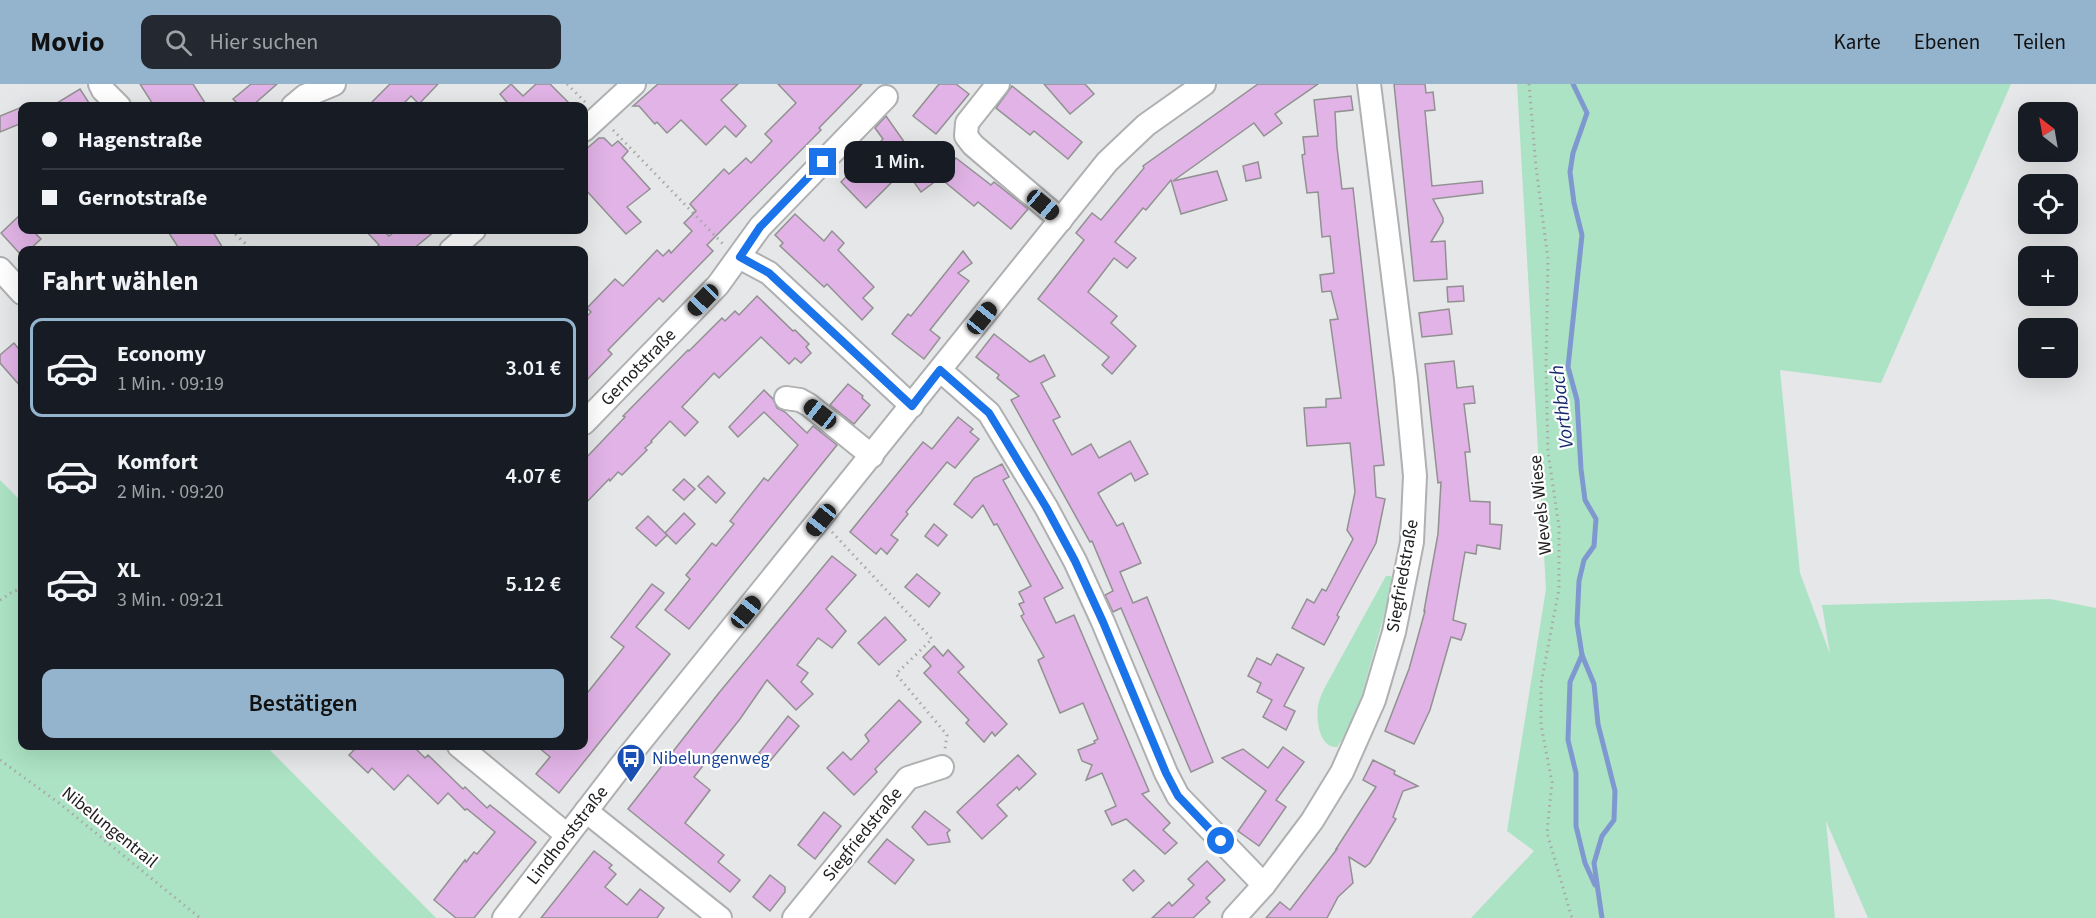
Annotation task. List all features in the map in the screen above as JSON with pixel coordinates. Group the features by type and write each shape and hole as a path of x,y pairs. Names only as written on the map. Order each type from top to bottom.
{"street":[{"path":"100,84 116,102"},
{"path":"298,102 305,96 334,84"},
{"path":"591,124 634,84"},
{"path":"998,84 967,123 966,136 973,145 1061,220"},
{"name":"Lindhorststraße","path":"504,918 586,811 1107,162 1177,92 1204,84"},
{"name":"Siegfriedstraße","path":"1234,918 1264,885 1312,821 1342,772 1374,700 1394,632 1412,542 1415,476 1406,379 1369,84"},
{"name":"Gernotstraße","path":"588,419 718,285 760,227 886,97"},
{"path":"456,246 469,234"},
{"path":"740,257 769,273 912,406"},
{"path":"0,268 18,288"},
{"path":"940,370 989,413 1046,507 1085,581 1166,773 1178,796 1264,885"},
{"path":"786,398 801,400 809,405 872,456"},
{"path":"464,750 567,835"},
{"name":"Siegfriedstraße","path":"794,918 908,778 942,767"},
{"path":"586,811 720,918"}],"path":[{"path":"567,84 578,102"},
{"name":"Wevels Wiese","path":"1529,84 1536,167 1548,259 1546,367 1548,452 1558,527 1559,589 1541,684 1541,725 1552,782 1547,833 1572,918"},
{"path":"591,124 740,257"},
{"path":"235,234 248,246"},
{"path":"821,520 932,639 896,674 947,735 942,767"},
{"path":"0,600 18,590"},
{"name":"Nibelungentrail","path":"0,760 68,810 200,918"}],"green space":[{"path":"1517,84 2011,84 1881,383 1780,370 1800,573 1830,654 1822,605 2050,599 2096,608 2096,918 1868,918 1826,821 1835,918 1471,918 1534,851 1507,831 1546,589"},
{"path":"0,480 18,498 18,750 270,750 436,918 0,918"},
{"path":"1386,576 1391,576 1393,583 1359,704 1337,747 1331,746 1326,743 1318,725 1320,699"}],"building":[{"path":"140,84 193,84 204,102 151,102"},
{"path":"251,84 277,84 257,102 236,102 233,99"},
{"path":"390,84 438,84 421,102 417,102 411,96 405,102 372,102"},
{"path":"511,84 523,96 536,84 550,84 568,102 507,102 500,94"},
{"path":"658,84 738,84 721,100 746,126 736,137 725,126 706,145 681,120 667,133 657,122 655,124 639,106 633,106"},
{"path":"778,84 862,84 819,128 821,130 707,245 713,251 663,302 659,298 608,350 612,354 588,379 588,315 591,312 588,307 615,279 623,286 657,250 663,256 669,250 671,253 692,231 684,223 696,211 690,204 724,169 729,174 746,158 751,163 772,141 765,134 796,103"},
{"path":"939,84 956,84 969,94 936,134 913,116"},
{"path":"1044,84 1085,84 1094,94 1070,114"},
{"path":"1258,84 1318,84 1275,114 1282,123 1264,136 1254,123 1173,181 1217,171 1227,200 1181,214 1171,180 1146,210 1143,208 1115,242 1136,258 1127,268 1114,258 1088,292 1117,316 1111,323 1136,346 1112,374 1102,365 1109,357 1038,299 1084,240 1076,233 1092,213 1101,220 1144,168 1143,166"},
{"path":"1394,84 1425,84 1426,93 1433,92 1435,110 1425,111 1432,186 1482,181 1483,193 1433,199 1443,222 1431,242 1445,241 1447,279 1414,281"},
{"path":"1012,86 1082,142 1068,159 1034,131 1030,135 996,108"},
{"path":"80,89 88,102 59,102"},
{"path":"1351,96 1353,110 1335,112 1337,147 1342,189 1353,188 1384,465 1374,466 1376,497 1385,499 1376,543 1337,615 1339,617 1324,645 1292,628 1307,599 1314,603 1322,589 1326,591 1353,539 1347,530 1355,492 1350,443 1307,446 1304,408 1326,407 1326,399 1341,398 1330,320 1338,319 1331,291 1322,292 1320,275 1334,273 1330,236 1322,237 1318,192 1307,193 1302,155 1305,154 1303,137 1318,136 1314,100"},
{"path":"18,109 18,125 0,132 0,116"},
{"path":"886,116 933,183 921,192 906,171 866,208 841,182 883,139 875,128"},
{"path":"599,138 604,138 612,146 618,141 628,151 622,158 650,189 627,207 641,222 626,234 588,192 588,148"},
{"path":"956,158 991,185 994,182 1028,209 1011,229 978,202 974,206 940,178"},
{"path":"1258,162 1261,178 1246,181 1243,166"},
{"path":"795,214 824,241 832,231 844,243 838,250 874,287 863,298 873,308 862,320 827,284 824,287 780,246 783,243 775,235"},
{"path":"18,217 18,234 36,234 41,239 33,246 18,246 18,252 1,233"},
{"path":"170,234 214,234 222,246 177,246"},
{"path":"369,234 389,236 392,234 431,234 417,246 379,245"},
{"path":"963,251 972,263 958,273 969,281 930,330 940,338 924,359 892,334 908,314 911,316"},
{"path":"1463,286 1464,301 1448,302 1447,287"},
{"path":"757,296 809,344 806,347 811,353 801,363 795,358 789,364 761,337 719,378 714,373 682,407 698,422 685,436 670,421 645,448 647,450 622,475 618,472 588,501 588,456 625,417 623,416 722,318 725,321 735,311 739,315"},
{"path":"1449,309 1452,334 1422,337 1419,313"},
{"path":"994,334 1030,362 1044,355 1055,376 1041,383 1060,417 1053,420 1072,455 1091,444 1099,458 1130,441 1148,474 1135,481 1131,473 1098,493 1117,526 1123,523 1141,563 1120,572 1133,603 1147,597 1213,762 1191,772 1121,608 1113,612 1105,595 1113,591 1092,541 1090,542 1011,400 1019,396 997,378 999,375 976,357"},
{"path":"14,343 18,348 18,383 0,363 0,355"},
{"path":"1454,361 1457,388 1473,386 1475,403 1464,404 1470,452 1465,452 1470,501 1490,502 1490,524 1502,525 1500,549 1477,545 1476,554 1465,552 1453,620 1466,624 1464,632 1461,640 1451,637 1430,710 1414,744 1385,731 1409,669 1425,611 1438,534 1441,482 1438,483 1425,364"},
{"path":"848,384 870,405 854,424 830,405"},
{"path":"764,390 773,399 777,408 785,412 807,433 813,426 837,445 689,629 665,610 690,579 686,575 712,543 716,546 734,524 730,521 764,478 768,481 798,445 764,412 738,437 729,427"},
{"path":"958,417 973,429 970,432 979,439 955,468 947,462 906,512 908,514 891,535 898,540 887,554 881,548 876,554 850,532 923,442 932,449"},
{"path":"1002,464 1009,477 1003,480 1063,588 1044,598 1056,623 1074,615 1149,791 1142,794 1170,823 1163,830 1177,843 1165,854 1126,819 1112,825 1105,811 1116,806 1102,773 1086,780 1092,765 1082,761 1078,750 1095,743 1094,741 1098,739 1083,703 1060,713 1038,660 1044,657 1021,616 1024,614 1019,604 1024,602 1019,592 1031,586 997,524 994,525 983,505 972,518 954,504 974,478"},
{"path":"708,476 725,493 716,503 698,486"},
{"path":"684,479 695,489 684,500 673,490"},
{"path":"684,513 695,524 676,544 665,533"},
{"path":"648,516 667,535 656,546 636,528"},
{"path":"934,524 947,535 938,546 925,536"},
{"path":"832,556 856,575 826,609 846,631 832,648 818,638 797,665 808,673 801,682 813,694 796,710 767,680 740,719 694,777 710,790 685,823 724,855 718,862 740,880 730,892 628,809 718,694"},
{"path":"917,574 940,593 929,607 905,587"},
{"path":"652,584 664,593 636,627 670,654 559,793 536,774 550,757 542,750 588,750 588,692 624,647 611,637"},
{"path":"885,617 906,640 879,665 858,643"},
{"path":"934,646 943,656 948,650 964,667 958,672 1007,724 995,736 992,732 984,742 966,723 969,720 924,673 931,666 923,657"},
{"path":"1277,654 1304,668 1284,706 1295,711 1286,730 1263,717 1272,700 1257,692 1261,683 1248,676 1257,658 1271,665"},
{"path":"899,700 921,722 875,769 877,772 854,795 827,768 843,752 851,760 869,741 865,735"},
{"path":"788,716 799,726 770,761 759,753"},
{"path":"1283,747 1304,762 1276,800 1286,807 1259,846 1238,831 1266,791 1222,758 1243,749 1268,768"},
{"path":"354,750 417,750 425,758 428,755 463,789 465,787 487,808 490,805 536,842 474,918 456,918 434,900 465,860 466,862 474,852 477,854 495,832 467,809 465,810 448,793 438,804 408,775 394,790 372,768 368,773 349,755"},
{"path":"1018,755 1036,774 1019,790 1017,787 997,805 1007,816 982,839 957,812"},
{"path":"1373,760 1418,786 1403,791 1393,817 1396,819 1370,863 1365,867 1349,857 1353,883 1338,897 1327,918 1266,918 1280,902 1290,910 1337,849 1376,787 1363,780"},
{"path":"925,811 950,830 947,833 950,842 928,845 912,827"},
{"path":"824,812 841,826 815,859 798,845"},
{"path":"887,839 914,860 895,884 868,862"},
{"path":"594,851 612,865 609,868 616,874 605,887 627,905 640,889 664,908 657,918 541,918"},
{"path":"1207,861 1225,880 1206,898 1210,902 1193,918 1152,918 1169,902 1172,906 1194,885 1188,879"},
{"path":"1134,870 1144,881 1133,891 1123,880"},
{"path":"770,875 785,887 785,892 770,911 753,897"}],"waterway":[{"name":"Vorthbach","path":"1573,84 1587,113 1573,153 1570,172 1574,203 1582,235 1568,367 1577,400 1585,500 1596,519 1594,546 1584,560 1579,581 1577,623 1582,655 1594,684 1598,724 1615,791 1614,820 1602,836 1594,863 1602,918"},
{"name":"Vorthbach","path":"1582,655 1570,682 1568,740 1576,773 1576,826 1585,863 1595,885"}],"place":[{"name":"Nibelungenweg","path":"631,784"}],"route":[{"path":"823,162 760,227 740,257 769,273 912,406 940,370 989,413 1046,507 1075,561 1178,796 1221,841"}]}
